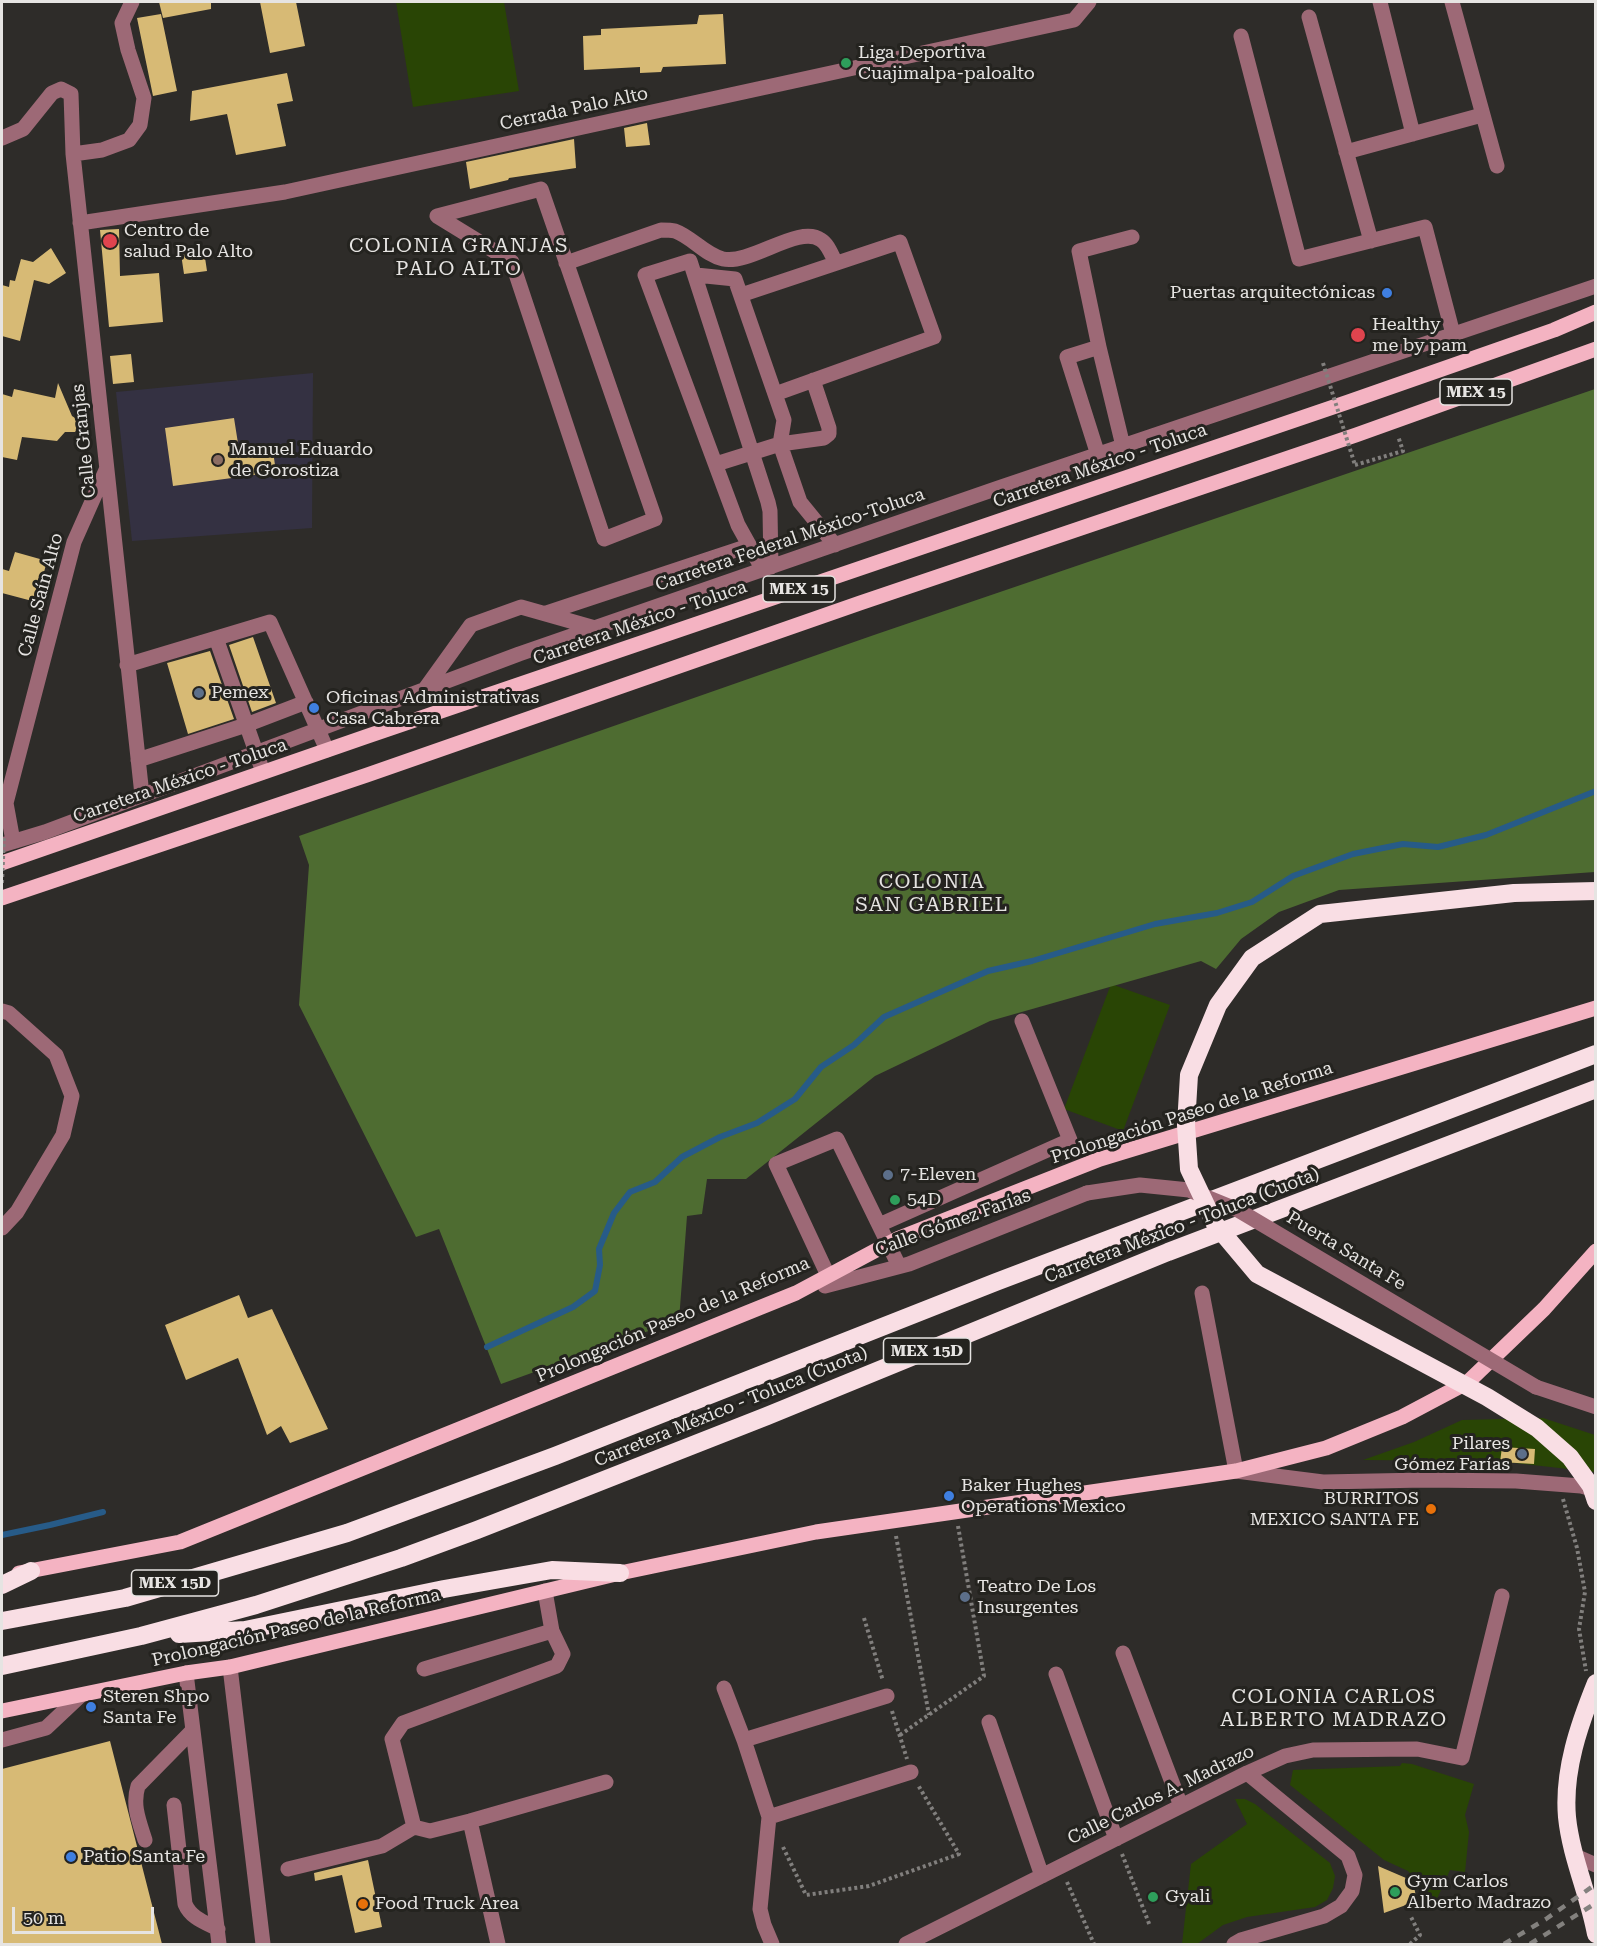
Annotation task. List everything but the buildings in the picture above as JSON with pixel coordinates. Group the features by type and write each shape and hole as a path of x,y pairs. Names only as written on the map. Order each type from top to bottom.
{"highway":[{"path":"1596,891 1514,893 1320,914 1252,958 1218,1005 1189,1075 1186,1125 1189,1169 1193,1178 1215,1224 1257,1274 1487,1397 1537,1428 1570,1457 1591,1486 1596,1501"},
{"name":"Carretera México - Toluca (Cuota)","path":"2,1621 125,1598 346,1533 555,1456 1007,1278 1596,1054"},
{"name":"Carretera México - Toluca (Cuota)","path":"2,1666 141,1636 256,1605 401,1558 766,1416 1168,1252 1596,1089"},
{"path":"141,1636 245,1630 444,1589 552,1570 620,1573"},
{"path":"2,1585 31,1571"},
{"path":"1593,1689 1580,1722 1567,1784 1567,1818 1596,1934"}],"main road":[{"name":"Carretera México - Toluca","path":"2,863 1370,395 1554,330 1596,312"},
{"name":"MEX 15","path":"2,898 1344,438 1596,349"},
{"name":"Prolongación Paseo de la Reforma","path":"2,1576 180,1542 830,1280 888,1244 1100,1159 1596,1008"},
{"name":"Prolongación Paseo de la Reforma","path":"2,1711 230,1666 545,1590 816,1532 1236,1471 1326,1448 1402,1417 1468,1382 1544,1309 1596,1251"}],"street":[{"path":"73,154 102,150 129,140 140,124 144,98 128,50 122,23 132,2"},
{"name":"Cerrada Palo Alto","path":"80,224 285,192 1074,20 1089,2"},
{"path":"1380,2 1413,134"},
{"path":"1452,2 1497,166"},
{"path":"1309,17 1371,241"},
{"path":"1241,36 1299,259 1425,227 1453,333"},
{"name":"Calle Granjas","path":"2,138 23,129 52,93 61,89 71,94 73,154 80,224 142,795"},
{"path":"1346,152 1482,115"},
{"path":"541,189 566,262 655,519 604,539 512,262 437,216 541,189"},
{"path":"566,262 661,230 675,231 711,255 724,260 737,260 801,237 813,236 823,240 836,263"},
{"path":"1123,446 1098,347 1079,251 1132,237"},
{"path":"741,295 900,242 934,337 775,394"},
{"path":"690,261 696,275 770,511 767,568 748,546 738,525 645,275 690,261"},
{"path":"696,275 735,279 784,420 780,444 800,502 835,545"},
{"name":"Carretera Federal México-Toluca","path":"6,841 45,832 425,689 595,628 1596,286"},
{"path":"1098,347 1067,357 1098,455"},
{"path":"717,464 752,451 780,444 824,438 829,434 830,428 813,380"},
{"name":"Calle Saín Alto","path":"6,841 6,803 74,542 106,469"},
{"path":"546,613 748,546"},
{"path":"425,689 471,625 521,607 595,628"},
{"path":"127,665 270,622 327,750"},
{"path":"216,638 263,772"},
{"path":"138,760 246,725 306,702"},
{"path":"2,1011 9,1013 56,1055 72,1096 63,1135 18,1212 2,1228"},
{"path":"879,1225 1070,1140 1022,1021"},
{"path":"830,1280 776,1164 837,1139 899,1266"},
{"path":"970,1184 982,1206"},
{"name":"Puerta Santa Fe","path":"1087,1193 1140,1185 1189,1190 1238,1210 1536,1387 1596,1407"},
{"name":"Calle Gómez Farías","path":"830,1280 899,1266 1087,1193"},
{"path":"1202,1293 1236,1471 1323,1482 1448,1480 1558,1484 1596,1490"},
{"path":"414,1827 392,1739 403,1723 557,1666 563,1654 552,1631 545,1590"},
{"name":"Calle Carlos A. Madrazo","path":"906,1944 1247,1773 1286,1756 1313,1750 1417,1749 1462,1758 1502,1596"},
{"path":"424,1669 552,1631"},
{"path":"1123,1653 1181,1806"},
{"path":"230,1666 263,1944"},
{"path":"186,1673 219,1944"},
{"path":"1056,1674 1116,1839"},
{"path":"724,1688 769,1817 760,1909 772,1944"},
{"path":"2,1740 45,1728 80,1696"},
{"path":"744,1740 887,1696"},
{"path":"989,1722 1042,1876"},
{"path":"145,1840 135,1808 134,1796 138,1786 193,1730"},
{"path":"769,1817 911,1772"},
{"path":"1233,1944 1324,1916 1341,1906 1352,1891 1354,1875 1348,1856 1247,1773"},
{"path":"288,1869 382,1846 414,1827 430,1831 606,1782"},
{"path":"174,1805 185,1904 194,1917 218,1929"},
{"path":"470,1821 498,1944"},
{"path":"1575,1856 1596,1865"}],"path":[{"path":"1323,363 1355,465 1403,451"},
{"path":"2,883 6,841"},
{"path":"1558,1484 1577,1548 1585,1592 1579,1629 1593,1689"},
{"path":"900,1735 984,1676 955,1510"},
{"path":"893,1520 929,1715"},
{"path":"783,1846 806,1895 869,1886 959,1854 911,1772 864,1618"},
{"path":"1116,1839 1150,1926"},
{"path":"1060,1867 1094,1944"},
{"path":"1410,1944 1420,1935 1411,1917"}],"shaded area":[{"name":"Manuel Eduardo de Gorostiza","path":"313,373 312,528 132,541 116,392"}],"green space":[{"path":"396,2 504,2 519,91 413,107"},
{"path":"1595,389 1595,872 1339,890 1279,912 1241,939 1216,969 1201,961 990,1021 875,1076 746,1179 707,1179 702,1214 687,1216 679,1320 501,1384 439,1229 416,1237 299,1005 309,865 299,836 874,635"},
{"path":"1111,984 1170,1005 1123,1131 1064,1109"},
{"path":"1543,1418 1595,1435 1595,1472 1497,1461 1363,1460 1414,1442 1462,1420"},
{"path":"1402,1763 1412,1764 1474,1784 1465,1815 1469,1832 1465,1872 1450,1870 1435,1903 1420,1902 1419,1884 1408,1871 1384,1860 1290,1785 1293,1770 1400,1766"},
{"path":"1235,1799 1245,1799 1255,1804 1330,1863 1335,1876 1333,1888 1327,1900 1315,1907 1247,1917 1223,1925 1197,1944 1182,1944 1191,1864 1247,1824"}],"waterway":[{"path":"487,1347 573,1307 595,1291 600,1265 599,1249 614,1213 630,1192 655,1182 682,1157 720,1137 757,1123 795,1099 821,1067 854,1045 884,1017 988,971 1032,961 1155,924 1217,913 1252,902 1293,876 1353,854 1403,844 1438,847 1486,835 1596,791"},
{"path":"2,1535 103,1512"}],"railway":[{"path":"1504,1944 1546,1919 1596,1884"},
{"path":"1530,1944 1596,1903"}],"place":[{"name":"Liga Deportiva Cuajimalpa-paloalto","path":"846,63"},
{"name":"Centro de salud Palo Alto","path":"110,241"},
{"name":"Puertas arquitectónicas","path":"1387,293"},
{"name":"Healthy me by pam","path":"1358,335"},
{"name":"Manuel Eduardo de Gorostiza","path":"218,460"},
{"name":"Pemex","path":"199,693"},
{"name":"Oficinas Administrativas Casa Cabrera","path":"314,708"},
{"name":"7-Eleven","path":"888,1175"},
{"name":"54D","path":"895,1200"},
{"name":"Pilares Gómez Farías","path":"1522,1454"},
{"name":"Baker Hughes Operations Mexico","path":"949,1496"},
{"name":"BURRITOS MEXICO SANTA FE","path":"1431,1509"},
{"name":"Teatro De Los Insurgentes","path":"965,1597"},
{"name":"Steren Shpo Santa Fe","path":"91,1707"},
{"name":"Patio Santa Fe","path":"71,1857"},
{"name":"Gym Carlos Alberto Madrazo","path":"1395,1892"},
{"name":"Gyali","path":"1153,1897"},
{"name":"Food Truck Area","path":"363,1904"}],"district":[{"name":"COLONIA GRANJAS PALO ALTO","path":"459,258"},
{"name":"COLONIA SAN GABRIEL","path":"932,894"},
{"name":"COLONIA CARLOS ALBERTO MADRAZO","path":"1334,1708"}]}
